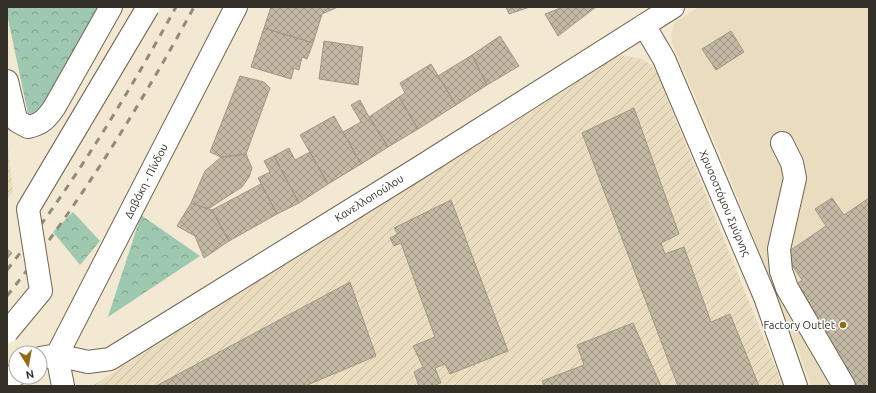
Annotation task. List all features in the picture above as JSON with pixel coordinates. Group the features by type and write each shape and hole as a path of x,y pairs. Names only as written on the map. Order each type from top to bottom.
{"street":[{"path":"7,81 17,121 28,127 36,125 47,119 111,7"},
{"path":"7,332 41,292 28,209 148,7"},
{"name":"Δαβάκη - Πίνδου","path":"49,357 236,7"},
{"name":"Κανελλοπούλου","path":"49,357 88,362 110,359 411,173 673,7"},
{"name":"Χρυσοστόμου Σμύρνης","path":"644,25 664,59 765,297 796,386"},
{"path":"782,143 792,163 795,178 779,249 781,271 787,288 844,386"},
{"path":"49,357 63,386"}],"shaded area":[{"path":"699,7 869,7 869,386 812,386 728,173 672,43 671,34 675,22"},
{"path":"621,55 642,59 650,64 657,73 783,386 92,386 609,59"},
{"path":"7,140 13,192 7,199"}],"green space":[{"path":"8,7 100,7 42,111 28,114 7,14"},
{"path":"73,212 100,241 80,265 53,232"},
{"path":"141,215 200,256 108,317"}],"building":[{"path":"271,7 338,7 322,14 313,43 264,28"},
{"path":"506,7 530,7 509,14"},
{"path":"563,7 596,7 558,36 545,14"},
{"path":"264,28 313,43 307,59 302,57 299,70 294,68 291,79 251,67"},
{"path":"731,31 744,52 716,70 702,49"},
{"path":"500,36 519,66 487,85 472,55"},
{"path":"324,41 363,47 358,85 319,79"},
{"path":"472,55 487,85 456,105 438,76"},
{"path":"431,64 456,105 418,129 399,97 405,93 400,83"},
{"path":"240,76 264,82 270,88 246,154 221,157 210,152"},
{"path":"399,97 418,129 388,147 369,117"},
{"path":"360,100 388,147 361,164 343,132 361,122 351,105"},
{"path":"634,108 679,234 661,243 665,254 684,247 711,322 730,314 759,386 678,386 582,133"},
{"path":"334,116 361,164 328,184 300,135"},
{"path":"289,148 295,160 310,152 328,184 299,203 274,156"},
{"path":"246,154 252,168 249,177 242,187 208,209 191,203 205,171 221,157"},
{"path":"274,156 299,203 277,214 258,178 270,172 264,161"},
{"path":"261,184 277,214 229,241 212,210"},
{"name":"Factory Outlet","path":"832,198 844,215 869,198 869,386 849,386 793,287 802,280 785,254 826,226 815,209"},
{"path":"451,200 508,351 450,374 445,364 435,368 441,383 432,386 419,386 414,372 423,367 413,346 435,337 401,243 394,246 390,238 398,234 394,228"},
{"path":"191,203 212,210 229,241 204,258 195,236 177,226"},
{"path":"7,249 12,253 7,259"},
{"path":"350,282 376,356 305,386 156,386"},
{"path":"633,323 661,386 544,386 542,381 584,365 577,345"}],"railway":[{"path":"7,270 31,239 97,142 138,75 176,7"},
{"path":"7,296 83,192 152,82 194,7"}],"place":[{"name":"Factory Outlet","path":"843,325"}]}
